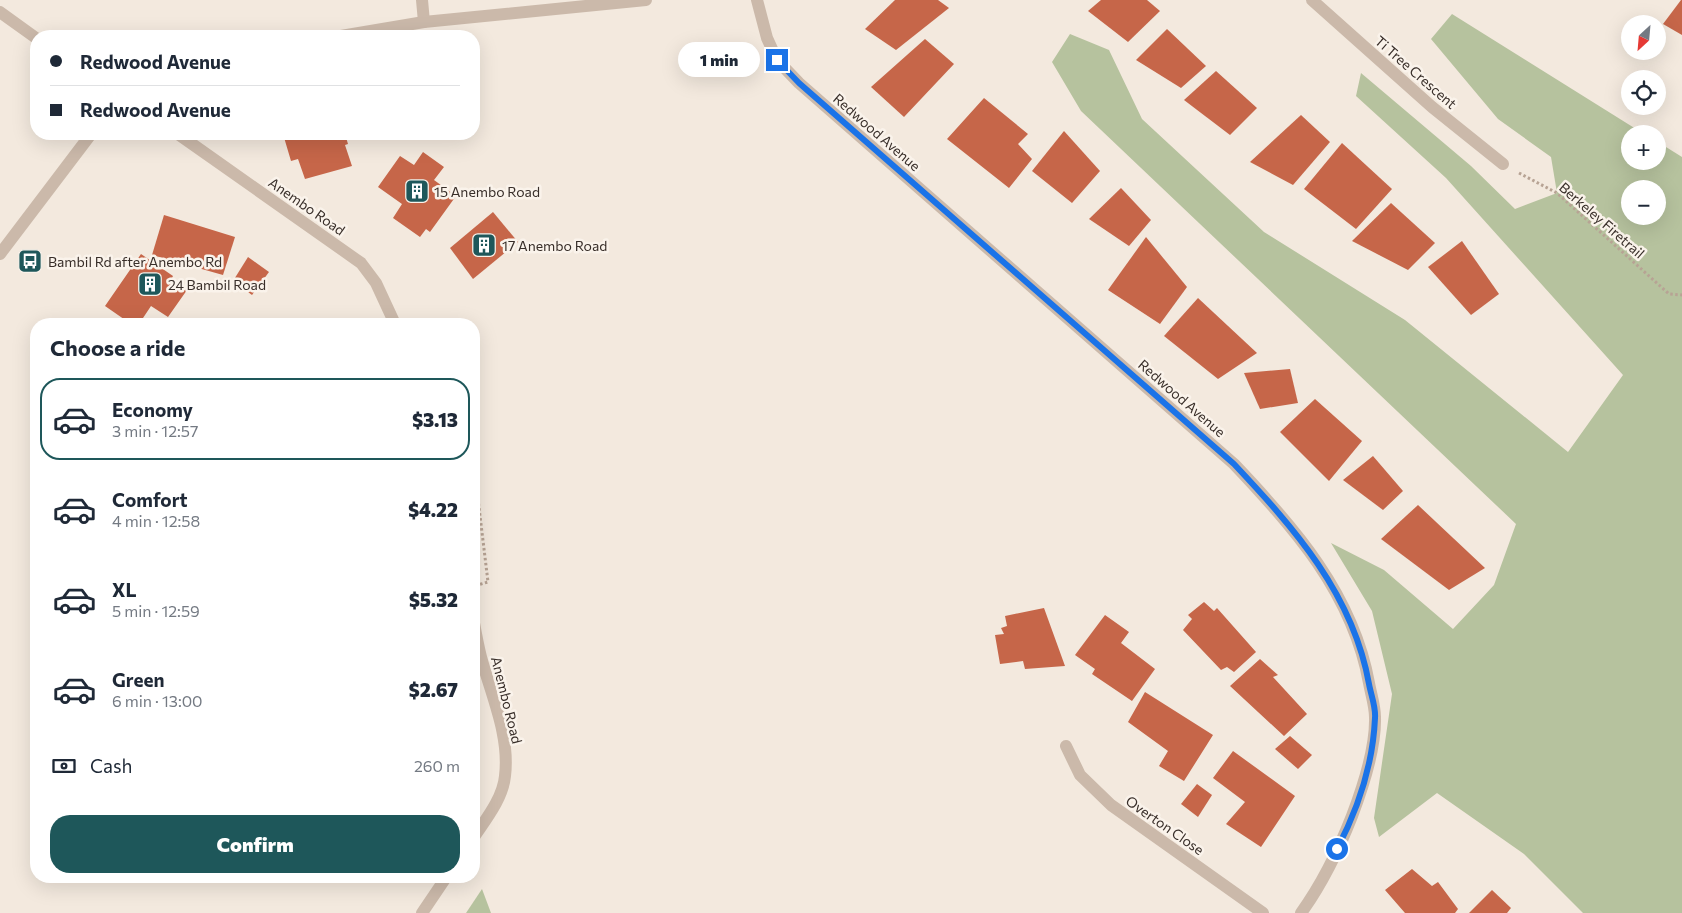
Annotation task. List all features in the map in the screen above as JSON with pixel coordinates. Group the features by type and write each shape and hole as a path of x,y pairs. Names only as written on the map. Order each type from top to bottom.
{"street":[{"path":"422,0 424,22"},
{"path":"377,30 424,22 646,0"},
{"name":"Redwood Avenue","path":"757,0 767,38 777,60 799,83 1234,464 1297,534 1314,556 1343,603 1366,665 1375,716 1370,759 1359,797 1344,836 1306,911"},
{"name":"Ti Tree Crescent","path":"1312,0 1432,107 1503,164"},
{"path":"0,12 30,34"},
{"path":"0,254 86,140"},
{"name":"Anembo Road","path":"187,140 361,263 376,283 392,318"},
{"name":"Anembo Road","path":"480,652 496,704 505,748 505,777 494,806 480,828"},
{"name":"Overton Close","path":"1066,746 1080,776 1111,806 1263,913"},
{"path":"422,913 442,883"}],"path":[{"name":"Berkeley Firetrail","path":"1503,164 1557,193 1669,294 1682,295"},
{"path":"480,516 488,582 480,584"}],"green space":[{"path":"1452,14 1630,125 1621,125 1621,170 1666,170 1666,147 1682,157 1682,913 1583,913 1524,854 1437,793 1379,837 1374,818 1392,694 1372,611 1331,543 1384,570 1453,629 1494,585 1516,524 1081,111 1052,62 1070,34 1109,50 1142,119 1264,232 1405,320 1568,452 1623,375 1446,178 1356,96 1361,73 1471,166 1515,209 1557,193 1551,157 1498,119 1431,39"},
{"path":"482,889 491,913 466,913"}],"building":[{"path":"895,0 938,0 949,8 896,50 865,29"},
{"path":"1101,0 1147,0 1160,11 1128,42 1088,11"},
{"path":"1682,0 1682,35 1666,26 1666,20"},
{"path":"1167,29 1206,66 1181,88 1136,60"},
{"path":"925,39 954,64 904,117 871,87"},
{"path":"1216,71 1257,108 1230,135 1184,100"},
{"path":"984,98 1028,134 1018,144 1032,159 1009,188 947,139"},
{"path":"1301,115 1330,142 1293,185 1250,162"},
{"path":"1064,131 1100,171 1072,203 1032,171"},
{"path":"285,140 347,140 348,144 345,145 352,166 305,179 298,159 291,161"},
{"path":"1342,143 1392,189 1356,229 1304,189"},
{"name":"15 Anembo Road","path":"423,152 444,167 434,180 456,196 430,232 426,229 420,237 393,218 402,204 378,187 400,156 414,165"},
{"path":"1121,188 1151,220 1129,246 1089,219"},
{"path":"1391,203 1435,243 1408,270 1352,241"},
{"name":"17 Anembo Road","path":"493,212 518,242 473,279 450,248"},
{"name":"24 Bambil Road","path":"164,215 235,237 223,275 152,255"},
{"path":"1146,237 1187,287 1160,324 1108,290"},
{"path":"1462,241 1499,294 1471,315 1428,267"},
{"name":"24 Bambil Road","path":"141,254 173,276 172,278 187,290 168,317 151,306 143,318 122,318 105,306"},
{"path":"248,257 269,272 252,295 233,281"},
{"path":"1198,298 1257,353 1218,379 1164,336"},
{"path":"1290,369 1298,403 1260,409 1244,373"},
{"path":"1315,399 1362,441 1329,481 1280,432"},
{"path":"1373,456 1403,491 1383,510 1343,480"},
{"path":"1418,505 1485,568 1449,590 1381,539"},
{"path":"1204,602 1214,611 1217,608 1256,652 1234,672 1227,667 1221,670 1183,630 1192,619 1188,615"},
{"path":"1044,608 1065,666 1025,669 1023,661 1000,664 995,635 1004,634 1001,628 1007,626 1005,616"},
{"path":"1105,615 1129,632 1121,643 1155,669 1132,701 1092,674 1095,669 1075,655"},
{"path":"1260,659 1278,675 1273,677 1307,714 1284,736 1230,686"},
{"path":"1145,692 1213,735 1184,781 1159,766 1168,751 1128,722"},
{"path":"1290,736 1312,755 1298,769 1275,749"},
{"path":"1233,751 1295,796 1261,847 1226,824 1245,802 1213,778"},
{"path":"1197,784 1212,795 1198,817 1181,804"},
{"path":"1412,869 1432,886 1438,882 1458,909 1455,913 1405,913 1385,890"},
{"path":"1492,890 1511,908 1507,913 1469,913"}],"place":[{"name":"15 Anembo Road","path":"417,191"},
{"name":"17 Anembo Road","path":"484,245"},
{"name":"Bambil Rd after Anembo Rd","path":"30,261"},
{"name":"24 Bambil Road","path":"150,284"}],"route":[{"path":"777,60 799,83 1234,464 1280,513 1314,556 1343,603 1355,632 1366,665 1375,716 1370,759 1359,797 1337,849"}]}
